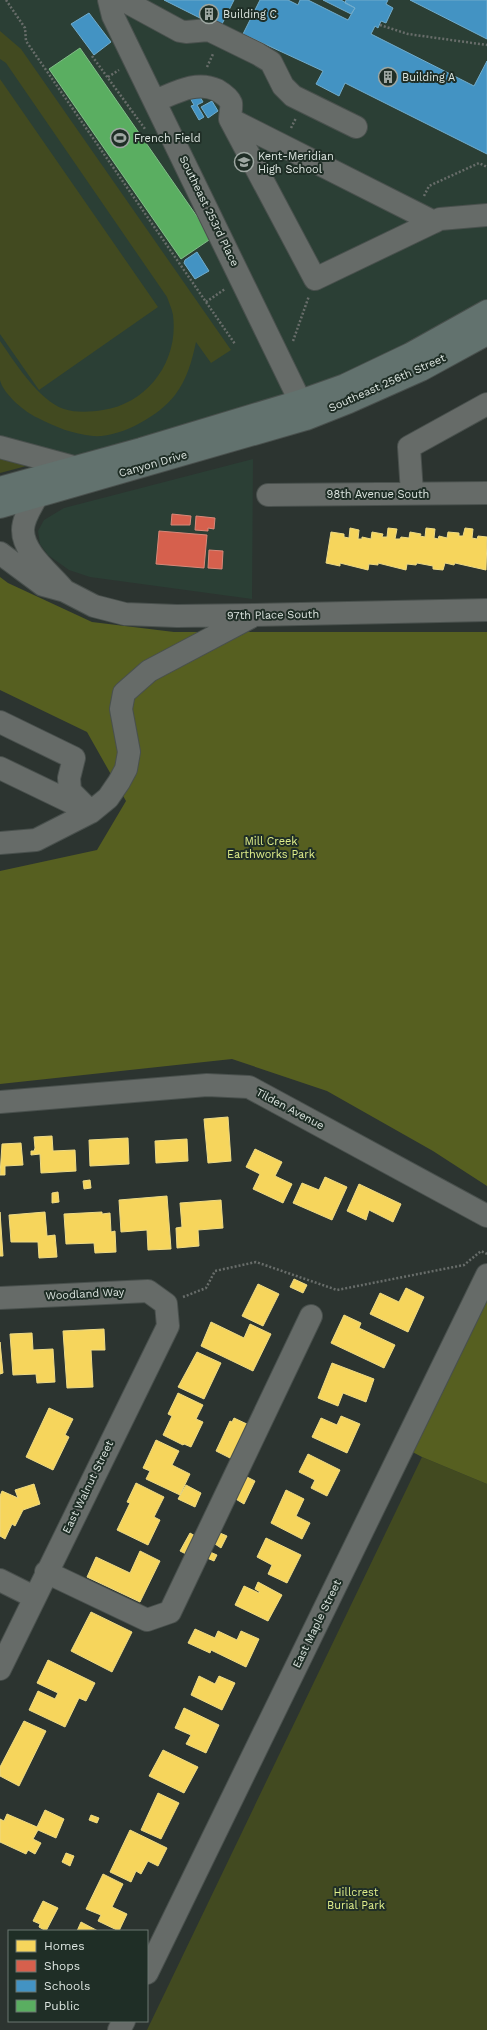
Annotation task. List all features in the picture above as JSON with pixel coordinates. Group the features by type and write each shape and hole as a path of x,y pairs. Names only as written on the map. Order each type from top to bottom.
{"main road":[{"name":"Southeast 256th Street","path":"303,410 345,385 410,354 487,311"},
{"name":"Southeast 256th Street","path":"303,410 349,402 422,370 487,334"},
{"name":"Canyon Drive","path":"0,488 74,467 303,410"},
{"name":"Canyon Drive","path":"0,507 152,465 303,410"}],"street":[{"name":"Southeast 253rd Place","path":"109,0 114,16 284,367 303,410"},
{"path":"123,0 180,31 186,32 209,30 258,54 271,62 283,86 293,96 356,127"},
{"path":"155,102 191,87 200,86 211,88 223,93 231,103 230,119 315,279 425,217"},
{"path":"230,119 425,217 440,219 487,214"},
{"path":"412,493 409,447 487,404"},
{"path":"0,448 74,467"},
{"name":"98th Avenue South","path":"268,494 487,493"},
{"name":"97th Place South","path":"37,496 26,515 23,529 24,539 38,562 65,591"},
{"name":"97th Place South","path":"0,553 43,585 65,591 94,606 125,614 177,616 487,610"},
{"path":"0,843 36,840 91,812 108,798 126,769 129,752 121,709 124,693 149,671 254,615"},
{"path":"0,722 74,758 69,778 70,791 91,812"},
{"path":"0,768 91,812"},
{"name":"Tilden Avenue","path":"0,1102 207,1085 250,1087 487,1216"},
{"name":"East Maple Street","path":"148,1971 487,1275"},
{"name":"Woodland Way","path":"0,1298 148,1291 166,1304"},
{"name":"East Walnut Street","path":"0,1669 46,1572 168,1326 166,1304"},
{"path":"46,1572 147,1620 170,1612 311,1316"},
{"path":"0,1580 34,1597"}],"path":[{"path":"6,0 25,28 26,41 234,344"},
{"path":"380,25 408,34 487,45"},
{"path":"205,71 216,48"},
{"path":"92,56 149,136"},
{"path":"425,217 429,186 479,163 487,167"},
{"path":"284,367 315,279"},
{"path":"166,1304 206,1288 215,1271 256,1262 337,1290 464,1265 481,1251 487,1254"}],"shaded area":[{"name":"Kent-Meridian High School","path":"0,0 487,0 487,324 101,473 0,447"},
{"path":"253,459 252,599 90,577 69,570 48,555 40,544 38,531 44,520 64,508"}],"green space":[{"path":"0,31 21,49 231,350 211,363 196,342 193,356 183,383 168,403 149,418 138,424 104,436 86,435 64,430 33,416 10,397 0,380 0,341 28,380 45,398 55,405 73,411 84,412 103,410 119,406 134,399 147,389 157,377 171,348 174,332 173,315 167,297 6,63 0,59"},
{"path":"0,79 158,307 39,390 0,334"},
{"path":"0,447 49,460 0,473"},
{"name":"Mill Creek Earthworks Park","path":"0,577 8,583 92,622 174,632 487,632 487,1186 433,1151 327,1091 232,1059 0,1084 0,871 97,850 126,801 87,732 0,690"},
{"path":"487,1275 487,1484 422,1457 403,1447"},
{"name":"Hillcrest Burial Park","path":"422,1457 487,1484 487,2030 147,2030"}],"building: Homes":[{"path":"350,528 359,530 358,539 362,539 362,537 371,539 372,532 383,534 382,537 387,537 388,528 397,529 395,539 400,539 401,537 409,538 410,532 421,534 420,536 425,537 426,528 435,529 434,538 438,539 439,536 447,538 448,532 459,533 459,536 463,536 465,528 473,529 472,538 477,539 478,536 487,537 486,570 455,563 454,565 445,563 443,570 433,569 433,566 417,563 416,565 407,564 406,570 378,563 378,565 369,564 368,570 340,563 340,566 326,563 331,532 344,534 344,537 349,538"},
{"path":"228,1117 231,1161 208,1163 204,1119"},
{"path":"52,1136 53,1151 75,1150 76,1171 41,1173 40,1154 31,1155 31,1151 34,1151 35,1148 34,1137"},
{"path":"128,1138 129,1164 90,1166 89,1140"},
{"path":"187,1139 188,1161 156,1163 155,1141"},
{"path":"21,1143 23,1165 5,1166 5,1175 0,1175 2,1144"},
{"path":"255,1149 282,1162 275,1176 292,1184 283,1203 253,1189 260,1174 246,1167"},
{"path":"325,1177 347,1187 332,1220 293,1203 302,1183 319,1190"},
{"path":"90,1180 91,1188 84,1189 83,1181"},
{"path":"359,1184 401,1204 393,1222 369,1210 366,1220 347,1211"},
{"path":"58,1192 59,1202 52,1203 52,1193"},
{"path":"167,1196 171,1249 148,1250 147,1230 121,1232 119,1200"},
{"path":"221,1200 223,1228 198,1230 199,1246 177,1248 176,1228 182,1227 180,1203"},
{"path":"0,1212 3,1256 0,1256"},
{"path":"45,1212 47,1236 55,1235 57,1257 39,1258 38,1242 11,1242 9,1215"},
{"path":"102,1212 102,1214 110,1213 111,1232 115,1231 116,1252 95,1253 94,1243 66,1244 64,1214"},
{"path":"294,1279 307,1285 303,1293 290,1287"},
{"path":"258,1284 279,1294 263,1326 242,1316"},
{"path":"406,1288 424,1297 408,1332 370,1314 380,1293 399,1302"},
{"path":"344,1315 361,1323 359,1328 395,1345 384,1368 331,1343"},
{"path":"211,1322 244,1338 250,1324 271,1334 253,1371 201,1346"},
{"path":"104,1329 105,1350 91,1350 93,1387 67,1388 63,1331"},
{"path":"32,1333 33,1350 53,1349 55,1382 37,1383 36,1374 13,1375 10,1334"},
{"path":"0,1342 3,1373 0,1374"},
{"path":"197,1352 221,1363 204,1399 178,1387"},
{"path":"332,1363 374,1379 366,1402 343,1393 338,1406 318,1398"},
{"path":"178,1393 203,1405 196,1419 203,1422 191,1447 184,1444 183,1445 163,1435 172,1416 168,1414"},
{"path":"49,1408 73,1419 65,1435 69,1437 53,1470 26,1457"},
{"path":"341,1416 360,1424 347,1453 312,1437 321,1418 337,1425"},
{"path":"234,1418 249,1425 234,1460 216,1451 230,1421 232,1422"},
{"path":"156,1440 179,1451 172,1465 190,1474 180,1495 146,1479 150,1471 143,1468"},
{"path":"308,1454 340,1470 327,1496 311,1488 315,1480 299,1472"},
{"path":"245,1476 255,1481 244,1504 234,1498"},
{"path":"136,1483 164,1497 154,1517 160,1520 148,1545 117,1530 130,1503 127,1502"},
{"path":"34,1484 40,1504 23,1510 15,1526 12,1524 5,1539 0,1536 0,1496 2,1491 18,1498 15,1490"},
{"path":"186,1485 201,1493 195,1507 178,1499"},
{"path":"286,1490 304,1499 296,1516 310,1523 302,1539 271,1523"},
{"path":"190,1533 197,1537 188,1555 180,1551"},
{"path":"220,1533 227,1536 221,1548 215,1544"},
{"path":"266,1538 301,1555 287,1583 268,1574 272,1565 257,1557"},
{"path":"140,1551 160,1561 140,1602 87,1577 96,1557 130,1573"},
{"path":"210,1552 217,1555 214,1561 207,1558"},
{"path":"258,1582 282,1595 268,1621 235,1605 244,1586 259,1593 260,1592 255,1589"},
{"path":"91,1612 132,1632 112,1672 71,1651"},
{"path":"195,1629 215,1638 218,1631 237,1640 241,1631 259,1639 246,1667 211,1650 210,1653 188,1643"},
{"path":"48,1660 95,1683 86,1701 79,1698 65,1727 29,1710 38,1691 55,1699 58,1693 37,1683"},
{"path":"199,1676 215,1684 219,1676 235,1683 222,1710 191,1695"},
{"path":"184,1708 219,1725 206,1753 186,1744 191,1735 175,1728"},
{"path":"24,1721 46,1731 19,1786 0,1776 0,1767"},
{"path":"163,1750 198,1767 184,1793 149,1776"},
{"path":"158,1793 179,1803 161,1839 141,1830"},
{"path":"45,1810 64,1819 56,1838 38,1830 33,1839 41,1843 35,1854 28,1850 26,1854 0,1842 0,1819 4,1821 7,1814 37,1827"},
{"path":"91,1815 99,1818 97,1823 89,1820"},
{"path":"130,1830 167,1848 158,1866 148,1861 141,1874 136,1871 131,1882 110,1872"},
{"path":"66,1853 74,1856 70,1866 62,1862"},
{"path":"103,1874 123,1884 112,1907 127,1914 119,1930 98,1921 101,1915 86,1909"},
{"path":"43,1901 58,1908 47,1930 39,1927 40,1924 33,1921"},
{"path":"81,1922 96,1930 77,1930"}],"building: Shops":[{"path":"172,514 191,516 190,525 171,525"},
{"path":"196,516 215,518 214,529 208,528 208,531 195,530"},
{"path":"159,531 207,535 204,568 156,564"},
{"path":"209,550 223,551 222,569 208,568"}],"building: Schools":[{"name":"Building C","path":"164,0 234,0 220,28"},
{"name":"Building A","path":"260,0 288,0 298,5 300,0 308,0 348,20 355,8 345,3 346,0 388,0 386,4 393,8 386,23 381,21 378,28 375,26 371,34 474,86 487,61 487,154 345,83 339,96 316,84 323,71 243,34"},
{"path":"323,0 341,0 355,8 351,14"},
{"path":"410,0 487,0 487,39"},
{"path":"89,13 111,42 94,55 71,24"},
{"path":"198,93 203,102 197,105 204,117 199,120 191,106 194,105 190,98"},
{"path":"212,101 218,111 208,118 201,107"},
{"path":"197,252 209,271 195,279 184,263 185,260"}],"building: Public":[{"name":"French Field","path":"80,48 212,238 181,259 49,69"}],"place":[{"name":"Building C","path":"209,14"},
{"name":"Building A","path":"388,77"},
{"name":"French Field","path":"120,138"},
{"name":"Kent-Meridian High School","path":"244,162"}]}
